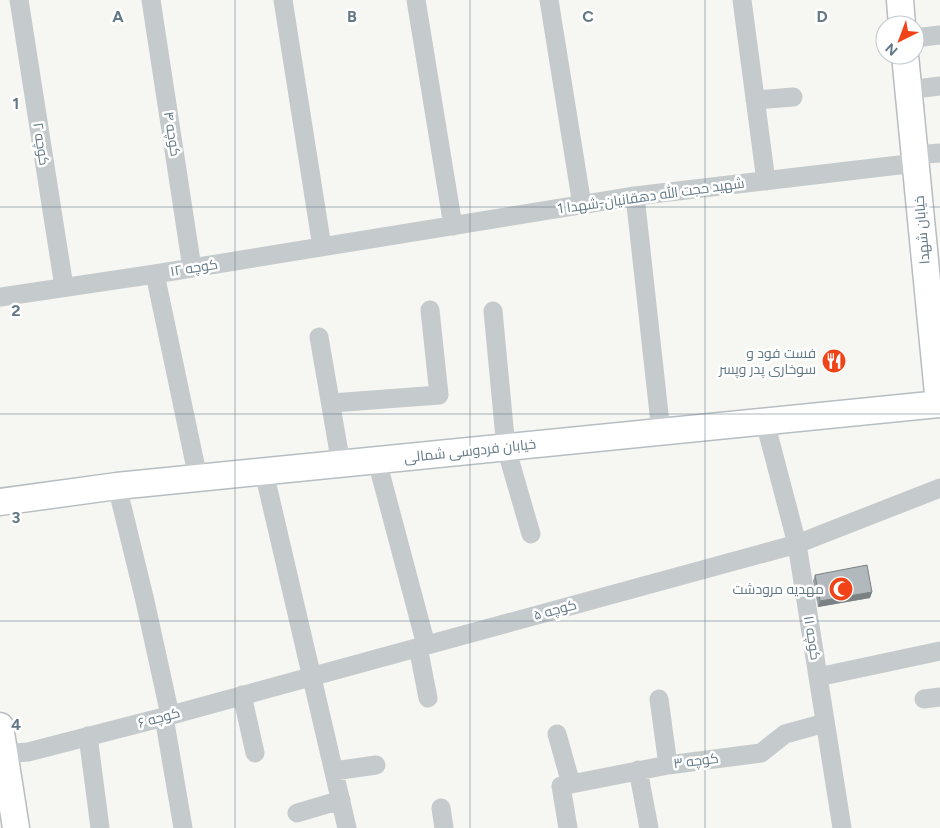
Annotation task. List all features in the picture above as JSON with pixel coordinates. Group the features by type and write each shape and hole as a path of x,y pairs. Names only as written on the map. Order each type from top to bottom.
{"street":[{"name":"کوچه ۲","path":"19,0 64,287"},
{"name":"کوچه ۴","path":"151,0 192,268"},
{"path":"283,0 322,247"},
{"path":"416,0 452,226"},
{"path":"549,0 582,205"},
{"path":"742,0 766,181"},
{"path":"900,0 901,15"},
{"path":"925,37 940,35"},
{"name":"خیابان شهدا","path":"906,65 908,90 923,157 932,247 940,404"},
{"path":"908,90 940,86"},
{"path":"755,100 793,97"},
{"name":"شهید حجت الله دهقانیان-شهدا 1","path":"387,236 635,196 766,181 923,157"},
{"path":"635,196 661,432"},
{"name":"کوچه ۱۲","path":"0,297 387,236"},
{"path":"155,274 198,478"},
{"path":"332,404 439,394 430,310"},
{"path":"493,311 506,448 531,534"},
{"path":"319,337 341,464"},
{"path":"940,404 940,414"},
{"name":"خیابان فردوسی شمالی","path":"0,502 117,486 940,404"},
{"name":"کوچه ۱۱","path":"765,422 797,544 842,828"},
{"path":"377,460 422,646 428,698"},
{"path":"264,472 347,828"},
{"path":"117,486 145,601 167,716 183,828"},
{"name":"کوچه ۵","path":"313,676 797,544 940,488"},
{"path":"818,678 940,652"},
{"name":"کوچه ۶","path":"2,754 28,752 313,676"},
{"path":"242,695 256,754"},
{"path":"659,699 668,765"},
{"name":"کوچه ۳","path":"566,785 668,765 760,753 785,734 825,723"},
{"path":"0,726 2,754 16,828"},
{"path":"558,734 566,785 568,828"},
{"path":"88,736 100,828"},
{"path":"334,771 376,765"},
{"path":"638,770 649,828"},
{"path":"297,814 341,800"},
{"path":"441,808 444,828"}],"building":[{"name":"مهدیه مرودشت","path":"867,565 872,592 820,601 815,575"}],"place":[{"name":"فست فود و سوخاری پدر وپسر","path":"834,361"},
{"name":"مهدیه مرودشت","path":"841,589"}]}
